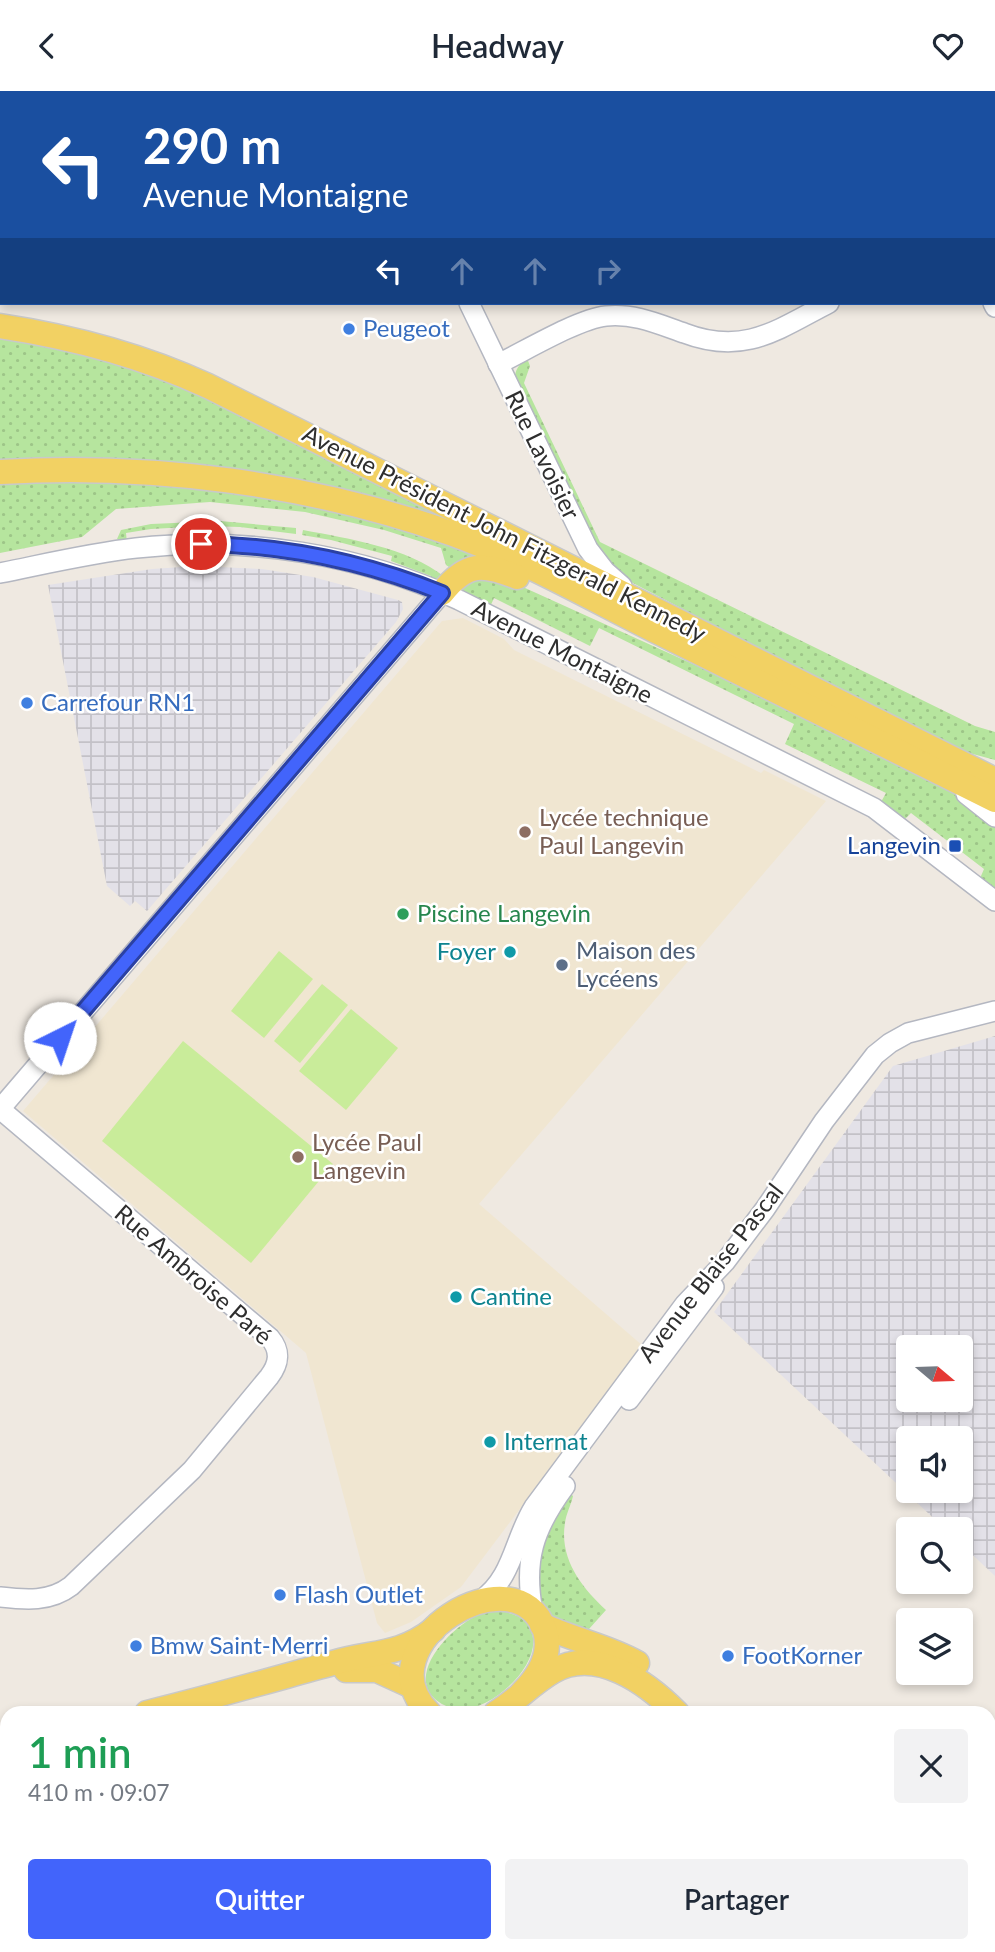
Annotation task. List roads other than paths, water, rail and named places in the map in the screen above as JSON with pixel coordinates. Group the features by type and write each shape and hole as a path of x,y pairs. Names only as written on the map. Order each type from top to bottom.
{"main road":[{"name":"Avenue Président John Fitzgerald Kennedy","path":"0,326 109,348 189,377 995,780"},
{"name":"Avenue Président John Fitzgerald Kennedy","path":"0,473 88,470 186,477 272,488 357,506 431,527 495,552 995,800"},
{"path":"442,593 466,570 494,568 643,632 693,650"},
{"path":"481,1600 508,1599 519,1603 538,1619 630,1659 688,1706"},
{"name":"Avenue Blaise Pascal","path":"420,1704 411,1670 415,1654 433,1630 455,1613 481,1600"},
{"name":"Avenue Blaise Pascal","path":"522,1693 533,1681 544,1661 547,1641 538,1619"},
{"path":"173,1706 337,1661 401,1649 433,1630"},
{"name":"Avenue Blaise Pascal","path":"505,1706 562,1667 580,1663 612,1669 637,1681 670,1706"},
{"path":"226,1706 327,1674 369,1668 384,1672 420,1704"}],"street":[{"name":"Rue Lavoisier","path":"470,305 592,557 614,580 669,617"},
{"path":"498,363 587,321 605,316 637,317 697,338 731,343 772,332 825,305"},
{"name":"Avenue Montaigne","path":"0,573 138,548 184,545 240,545 301,552 388,573 442,593 874,809 995,901"},
{"path":"0,1109 442,593"},
{"path":"954,759 995,769"},
{"path":"919,762 962,790 995,817"},
{"name":"Avenue Blaise Pascal","path":"481,1600 494,1590 507,1573 518,1535 534,1507 685,1304 733,1252 824,1121 869,1062 881,1049 908,1033 995,1011"},
{"name":"Avenue Blaise Pascal","path":"538,1619 528,1588 529,1561 538,1533 551,1507 877,1070 895,1053 915,1042 995,1022"},
{"name":"Rue Ambroise Paré","path":"0,1109 270,1338 278,1354 273,1371 198,1463 71,1586 50,1597 35,1600 0,1597"}],"place":[{"name":"Peugeot","path":"349,329"},
{"name":"Carrefour RN1","path":"27,703"},
{"name":"Lycée technique Paul Langevin","path":"525,832"},
{"name":"Langevin","path":"955,846"},
{"name":"Piscine Langevin","path":"403,914"},
{"name":"Foyer","path":"510,952"},
{"name":"Maison des Lycéens","path":"562,965"},
{"name":"Lycée Paul Langevin","path":"298,1157"},
{"name":"Cantine","path":"456,1297"},
{"name":"Internat","path":"490,1442"},
{"name":"Flash Outlet","path":"280,1595"},
{"name":"Bmw Saint-Merri","path":"136,1646"},
{"name":"FootKorner","path":"728,1656"}]}
